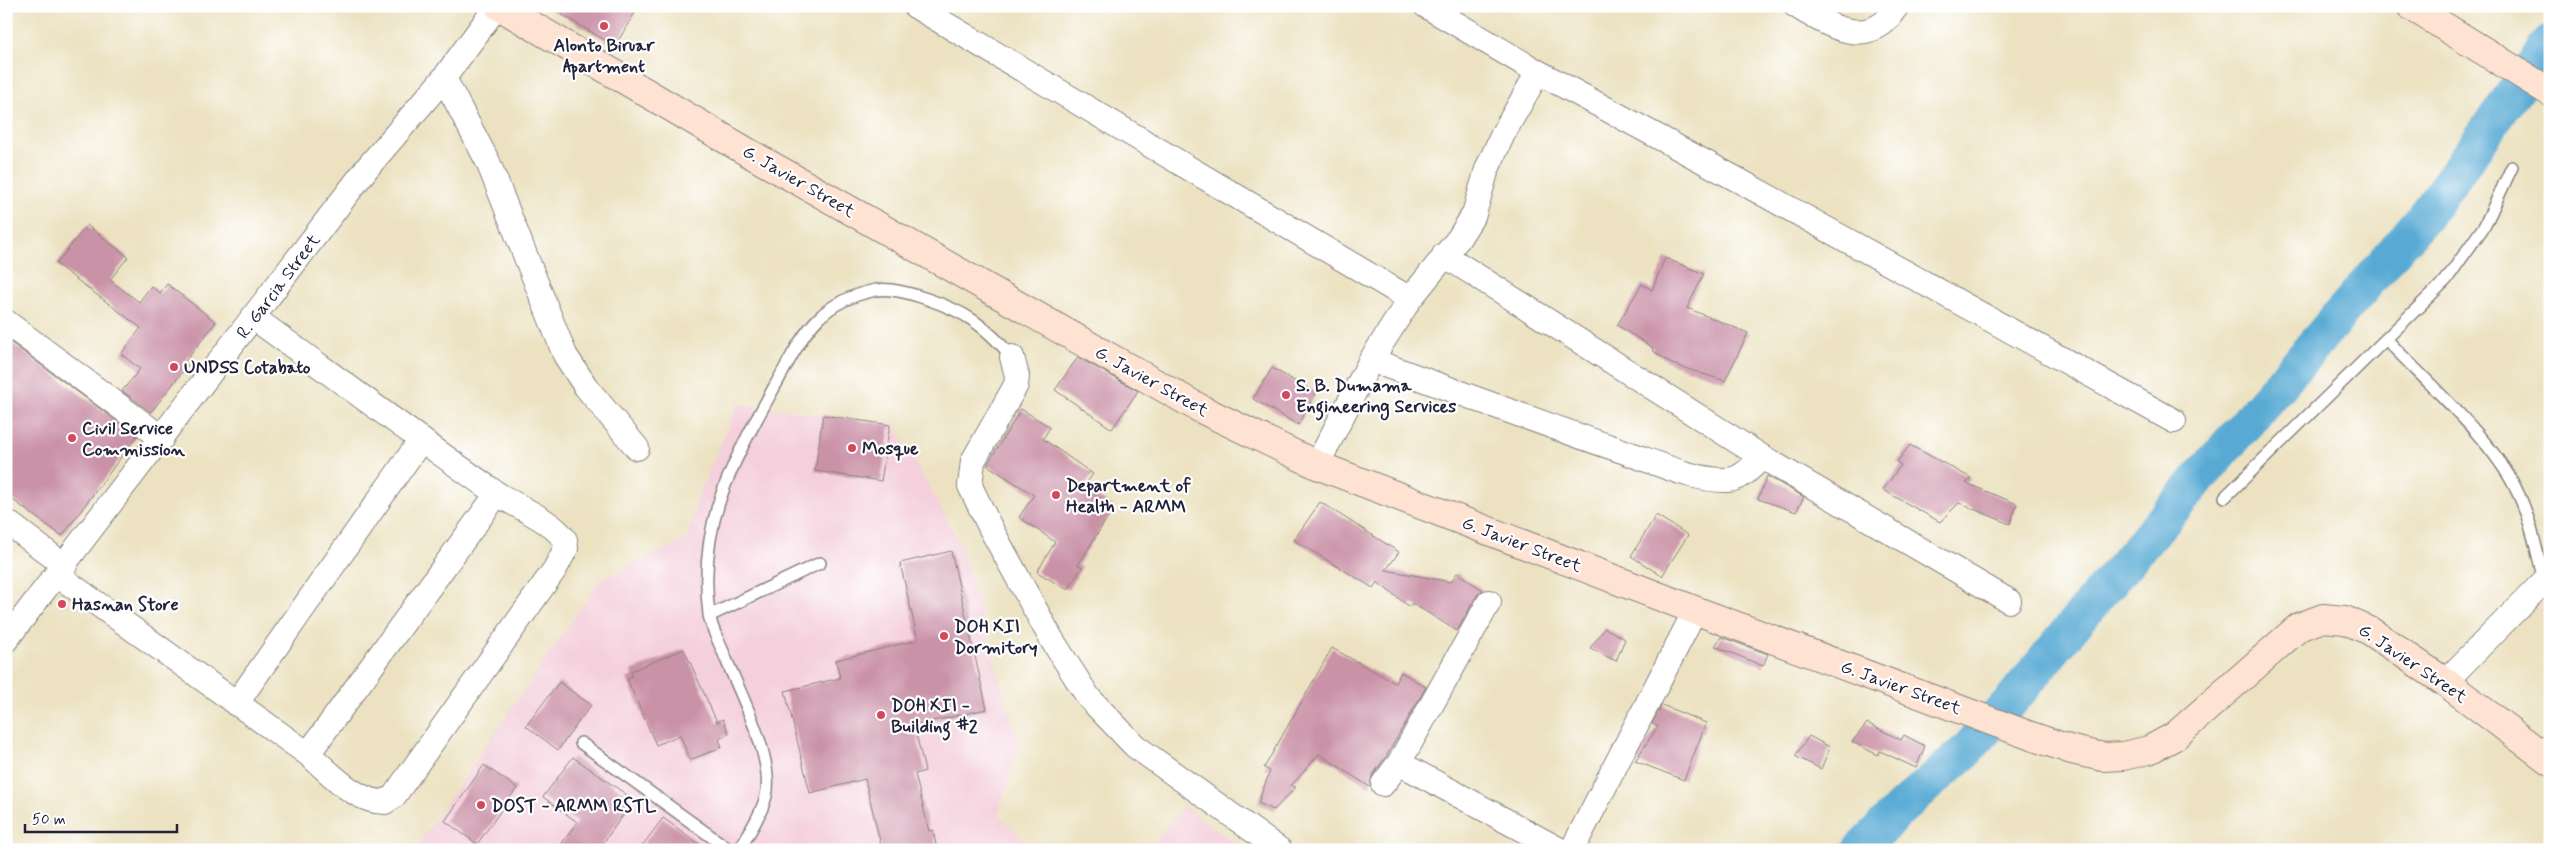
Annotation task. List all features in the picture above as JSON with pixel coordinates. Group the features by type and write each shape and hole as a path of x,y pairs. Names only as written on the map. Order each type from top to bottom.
{"street":[{"path":"914,6 1410,299"},
{"path":"1426,6 1538,72 1738,180 2174,421"},
{"path":"1796,6 1831,26 1860,32 1882,24 1897,6"},
{"path":"2411,6 2550,92"},
{"name":"R. Garcia Street","path":"6,640 367,168 505,8"},
{"name":"G. Javier Street","path":"505,8 758,158 1192,404 1317,465 1696,611 2031,736 2072,750 2103,757 2123,756 2149,750 2175,736 2299,627 2323,618 2345,620 2370,631 2445,682 2550,761"},
{"path":"1317,465 1371,360 1410,299 1459,238 1474,214 1487,169 1503,134 1538,72"},
{"path":"444,78 488,162 565,355 586,387 637,448"},
{"path":"1444,255 1762,457 2009,601"},
{"path":"6,521 61,570 236,704 308,754 347,787 367,800 375,802 385,802 394,796 555,569 566,548 565,540 562,534 497,494 420,440 254,318"},
{"path":"6,322 162,438"},
{"path":"1012,357 1017,376 1016,385 973,461 970,486 990,529 1052,640 1089,698 1135,746 1280,850"},
{"path":"1371,360 1552,428 1681,471 1710,478 1730,480 1747,472 1762,457"},
{"path":"236,704 420,440"},
{"path":"308,754 497,494"},
{"path":"2445,682 2547,577"},
{"path":"1383,784 1399,763 1489,602"},
{"path":"1572,850 1696,611"},
{"path":"1399,763 1560,850"}],"lane":[{"path":"2225,497 2446,280 2485,225 2512,167"},
{"path":"739,850 763,802 767,775 758,737 709,616 707,550 719,497 764,405 800,339 818,317 846,300 865,292 886,288 908,292 973,321 1012,357"},
{"path":"2387,340 2468,425 2500,464 2516,488 2529,520 2547,577"},
{"path":"709,616 820,563"},
{"path":"581,744 730,850"}],"shaded area":[{"path":"738,404 894,424 959,541 1019,745 998,814 1035,850 414,850 600,580 686,539 701,489"},
{"path":"1183,806 1244,850 1150,850"}],"building":[{"name":"Alonto Biruar Apartment","path":"547,6 639,6 615,46"},
{"path":"87,225 128,257 110,280 139,302 151,286 160,293 167,284 216,322 184,363 188,365 151,412 122,391 140,369 121,354 141,328 56,264"},
{"path":"1665,258 1704,274 1687,308 1748,333 1725,381 1672,364 1652,350 1653,348 1617,325 1642,284 1652,290"},
{"path":"6,339 137,436 62,536 6,495"},
{"path":"1078,357 1138,391 1112,429 1055,390"},
{"path":"1272,368 1316,393 1298,425 1253,399"},
{"path":"1021,409 1050,427 1043,439 1093,474 1083,488 1114,507 1078,565 1082,567 1068,590 1037,572 1055,542 1019,517 1034,495 987,465"},
{"name":"Mosque","path":"823,415 890,425 881,481 815,471"},
{"path":"1910,445 1971,478 1966,483 2017,504 2010,524 1959,503 1940,522 1883,490 1901,465 1897,462"},
{"path":"1767,476 1804,497 1796,512 1758,499"},
{"path":"1320,502 1399,552 1386,570 1451,582 1457,573 1483,590 1477,595 1457,631 1412,603 1410,607 1377,582 1373,588 1294,540"},
{"path":"1656,515 1688,535 1662,576 1631,556"},
{"path":"951,551 987,709 914,725 925,771 915,774 929,831 933,830 937,850 882,850 865,779 810,793 785,691 840,678 836,660 918,640 900,563"},
{"path":"1605,628 1625,639 1616,661 1590,648"},
{"path":"1721,637 1768,654 1763,666 1715,646"},
{"path":"1332,648 1395,683 1401,672 1426,687 1387,755 1372,776 1370,787 1319,754 1291,786 1296,787 1274,810 1258,803 1270,771 1264,768"},
{"path":"684,649 717,722 723,719 729,734 719,739 722,747 690,760 680,735 656,745 627,679 632,676 631,671"},
{"path":"559,682 591,705 558,750 526,726"},
{"path":"1662,705 1706,723 1684,780 1635,761 1658,726 1652,724"},
{"path":"1867,723 1901,740 1904,735 1925,746 1916,768 1880,751 1878,755 1852,742"},
{"path":"1809,736 1830,747 1821,769 1795,756"},
{"path":"573,757 634,800 598,850 557,850 577,822 543,797"},
{"name":"DOST - ARMM RSTL","path":"484,765 517,788 477,844 445,821"},
{"path":"663,818 708,850 639,850"}],"waterway":[{"path":"1860,850 1901,808 1967,750 2011,701 2096,598 2428,212 2550,42"}],"place":[{"name":"Alonto Biruar Apartment","path":"604,26"},
{"name":"UNDSS Cotabato","path":"174,367"},
{"name":"S. B. Dumama Engineering Services","path":"1286,395"},
{"name":"Civil Service Commission","path":"72,438"},
{"name":"Mosque","path":"852,448"},
{"name":"Department of Health - ARMM","path":"1056,495"},
{"name":"Hasnan Store","path":"62,604"},
{"name":"DOH XII Dormitory","path":"944,636"},
{"name":"DOH XII - Building #2","path":"881,715"},
{"name":"DOST - ARMM RSTL","path":"481,805"}]}
